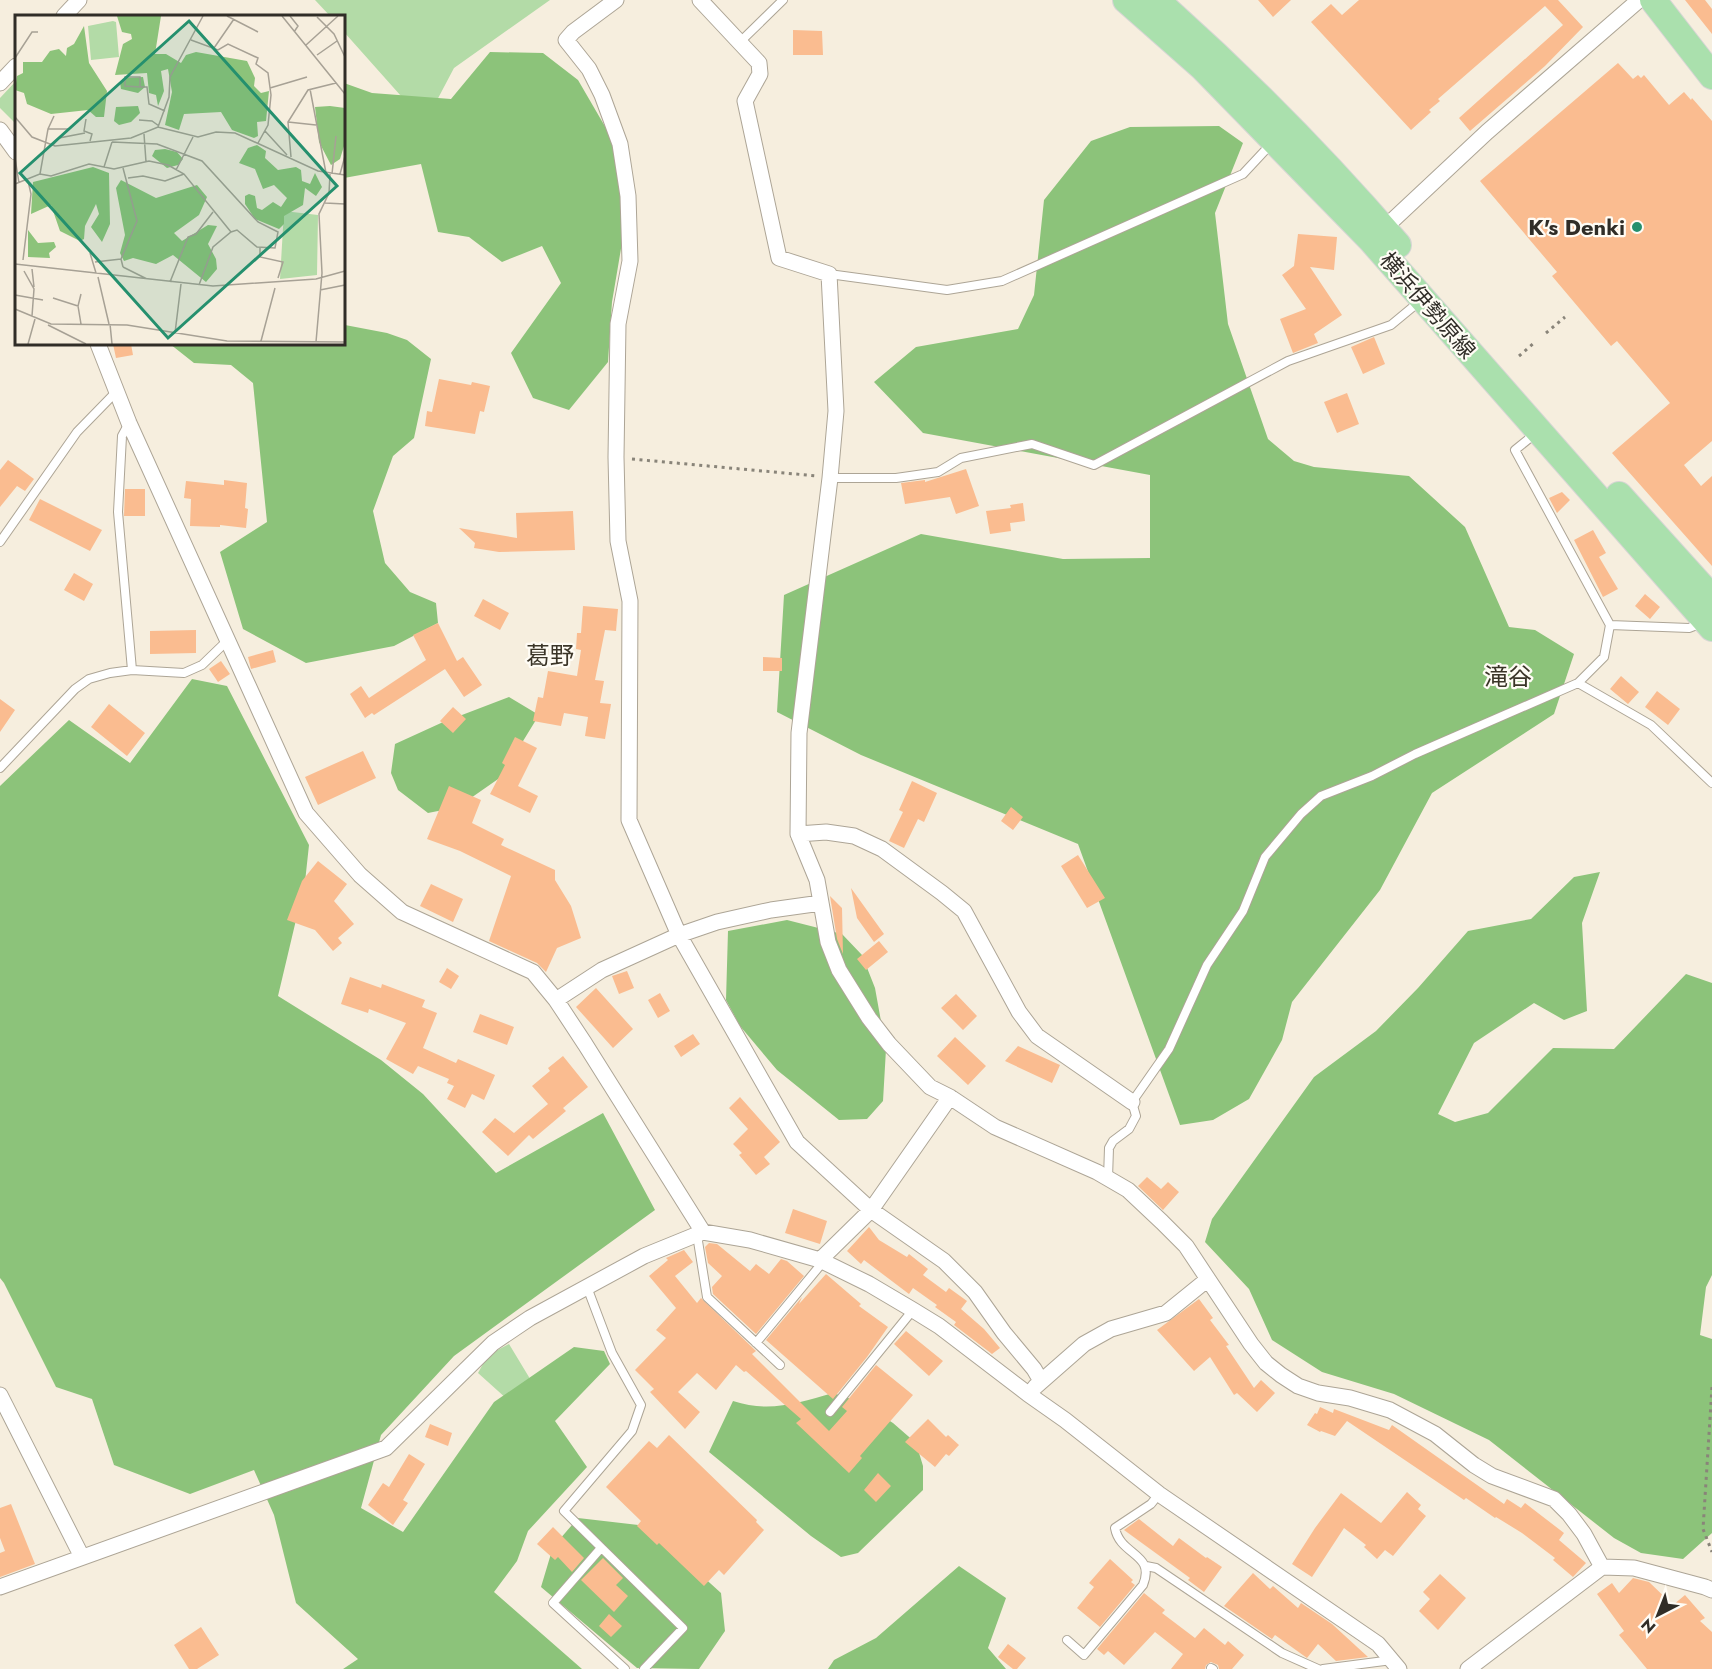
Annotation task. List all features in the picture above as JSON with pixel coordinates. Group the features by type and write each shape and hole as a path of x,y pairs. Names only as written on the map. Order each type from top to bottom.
{"main road":[{"name":"横浜伊勢原線","path":"1126,0 1202,67 1275,140 1377,234 1573,444 1710,615"},
{"name":"横浜伊勢原線","path":"1156,0 1218,55 1294,131 1377,234 1423,298 1478,363 1710,615"},
{"path":"1653,0 1712,76"}],"street":[{"path":"65,15 80,0"},
{"path":"616,0 573,32 566,40 589,69 602,95 620,144 628,196 630,261 618,324 616,457 618,541 630,601 629,820 679,936 797,1142 871,1210 944,1261 975,1292 1041,1381"},
{"path":"700,0 759,63 760,74 745,101 779,258 830,274 836,411 799,733 798,834 817,880 828,942 839,970 869,1018 910,1068 930,1087 950,1097 995,1127 1097,1172 1128,1190 1186,1246 1251,1344 1266,1363 1281,1376 1298,1386 1318,1393 1350,1398 1390,1410 1435,1434 1474,1465 1492,1476 1554,1499 1584,1534 1602,1567"},
{"path":"1377,234 1487,132 1639,0"},
{"path":"0,83 15,67"},
{"path":"0,130 15,151"},
{"path":"98,345 129,423 306,813 360,874 402,912 533,972 556,1000 585,1044 700,1233"},
{"path":"798,834 826,832 854,836 882,849 942,892 964,911 1013,1001 1037,1036 1131,1102"},
{"path":"556,1000 602,970 717,922 771,910 821,903"},
{"path":"821,1261 871,1210 950,1097"},
{"path":"0,1587 386,1448 493,1343 530,1318 587,1287 644,1257 700,1233 750,1240 821,1261 869,1284 914,1310 1065,1420 1159,1494 1378,1644 1395,1665"},
{"path":"1028,1394 1084,1344 1111,1329 1166,1313 1208,1279"},
{"path":"0,1395 82,1557"},
{"path":"1468,1669 1602,1567 1634,1568 1710,1584"}],"lane":[{"path":"740,42 783,0"},
{"path":"830,274 947,290 1002,280 1243,174 1275,140"},
{"path":"830,478 896,478 938,472 961,458 1032,444 1094,465 1288,361 1391,325 1423,298"},
{"path":"0,542 77,432 116,392"},
{"path":"129,423 122,436 118,512 132,670"},
{"path":"1108,1178 1109,1149 1113,1141 1128,1129 1136,1116 1131,1102 1169,1049 1207,966 1243,911 1265,857 1301,814 1321,796 1372,776 1415,754 1578,683 1604,657 1610,625 1515,450 1539,430"},
{"path":"1610,625 1689,628 1710,615"},
{"path":"0,768 75,689 88,679 132,670 184,673 202,665 228,640"},
{"path":"1578,683 1651,725 1712,783"},
{"path":"700,1233 707,1297 780,1365"},
{"path":"756,1343 821,1261"},
{"path":"587,1287 612,1353 641,1405 632,1431 564,1511 683,1628 644,1669"},
{"path":"830,1412 914,1310"},
{"path":"1159,1494 1151,1504 1115,1528 1116,1538 1146,1566 1156,1568 1282,1653 1318,1669"},
{"path":"601,1548 553,1603 625,1669"},
{"path":"1067,1640 1084,1655 1143,1585 1148,1574 1146,1566"},
{"path":"1323,1669 1395,1665"}],"path":[{"path":"1546,333 1565,317"},
{"path":"1519,356 1534,343"},
{"path":"616,457 830,478"},
{"path":"1712,1387 1703,1529 1712,1552"}],"green space":[{"path":"315,0 550,0 454,68 425,123 345,33 345,15 329,15"},
{"path":"490,52 543,53 578,80 621,154 625,225 612,302 608,362 569,410 533,398 511,353 561,283 542,246 502,262 469,237 438,232 421,164 345,178 345,83 372,93 451,99"},
{"path":"15,82 15,123 0,108 0,98"},
{"path":"1219,126 1243,143 1215,213 1228,324 1268,439 1294,461 1314,467 1409,476 1465,527 1509,627 1535,630 1574,654 1554,714 1432,793 1380,890 1292,1002 1282,1040 1249,1099 1213,1120 1180,1125 1078,844 861,755 777,712 784,595 921,534 1063,559 1150,558 1150,475 923,433 874,382 916,347 1018,329 1034,295 1044,200 1091,141 1130,127"},
{"path":"345,325 387,333 407,340 431,359 414,438 393,456 373,511 385,563 410,592 436,603 438,623 394,646 306,663 243,629 220,552 267,522 253,383 231,365 194,363 171,345 345,345"},
{"path":"192,679 227,686 309,845 305,882 278,996 381,1060 423,1094 496,1173 603,1113 655,1210 454,1356 381,1435 361,1508 403,1532 494,1402 574,1347 604,1351 610,1364 555,1421 587,1467 528,1531 517,1561 494,1592 582,1669 343,1669 358,1659 296,1603 274,1515 254,1470 190,1494 114,1465 92,1399 56,1387 0,1278 0,786 69,720 130,763"},
{"path":"509,697 539,715 501,777 458,807 428,813 398,790 391,773 395,744 441,723"},
{"path":"1600,872 1582,923 1587,1011 1564,1020 1534,1003 1474,1043 1438,1114 1455,1122 1488,1113 1553,1048 1614,1049 1686,974 1712,983 1712,1275 1706,1287 1700,1335 1712,1339 1712,1533 1683,1559 1641,1553 1614,1538 1489,1440 1394,1394 1322,1372 1272,1340 1249,1289 1205,1242 1212,1219 1314,1077 1376,1031 1468,931 1531,919 1574,877"},
{"path":"787,920 842,934 862,955 875,988 886,1049 883,1101 867,1119 839,1120 777,1070 740,1026 726,1000 728,931"},
{"path":"509,1344 538,1392 518,1409 478,1373 488,1355"},
{"path":"833,1393 860,1402 893,1423 916,1443 923,1466 923,1490 858,1553 841,1557 811,1536 709,1452 733,1401 746,1405 771,1406 795,1403"},
{"path":"578,1518 647,1526 721,1593 725,1631 699,1669 637,1668 541,1587 553,1547"},
{"path":"959,1566 1006,1598 988,1648 1006,1669 828,1669 834,1660 876,1638"}],"building":[{"path":"1258,0 1291,0 1273,17"},
{"path":"1359,0 1558,0 1583,27 1545,66 1470,131 1459,118 1563,25 1545,6 1438,99 1440,101 1429,110 1431,112 1411,130 1311,22 1331,4 1342,15"},
{"path":"1685,0 1705,0 1712,9 1712,34"},
{"path":"793,30 822,31 823,55 793,55"},
{"path":"1618,63 1633,79 1638,75 1641,78 1644,75 1669,105 1684,92 1712,121 1712,441 1684,465 1701,486 1712,476 1712,566 1612,453 1670,403 1617,341 1611,346 1552,276 1557,272 1480,181"},
{"path":"1298,234 1337,237 1334,270 1310,267 1342,315 1314,334 1318,343 1293,353 1280,319 1306,309 1282,275 1294,266"},
{"path":"1374,337 1385,364 1363,374 1351,347"},
{"path":"113,345 131,345 133,355 116,358"},
{"path":"439,379 490,386 484,412 480,411 475,434 425,426 427,411 432,412"},
{"path":"1347,393 1359,424 1337,433 1324,402"},
{"path":"8,460 34,479 25,491 17,486 0,507 0,470"},
{"path":"966,469 979,506 956,514 950,497 905,504 901,483 925,480 925,482"},
{"path":"224,480 247,483 246,528 220,525 220,527 190,526 191,499 184,498 186,481 224,485"},
{"path":"125,489 145,489 145,516 124,516"},
{"path":"1562,492 1570,500 1557,513 1549,498"},
{"path":"40,499 102,530 90,551 29,520"},
{"path":"1023,503 1025,521 1010,523 1011,531 990,534 986,511 1011,508 1010,505"},
{"path":"573,511 575,550 499,552 474,548 475,543 459,528 517,538 516,513"},
{"path":"1593,530 1606,553 1599,557 1618,589 1603,597 1574,540"},
{"path":"74,573 93,584 84,601 64,590"},
{"path":"1645,594 1660,607 1650,619 1635,606"},
{"path":"483,599 509,613 500,630 474,616"},
{"path":"583,606 618,609 616,631 605,630 595,680 604,681 600,703 611,704 605,739 585,736 588,717 564,713 561,726 533,721 538,697 543,698 548,671 577,676 581,650 576,649 577,633 581,633"},
{"path":"438,623 457,661 463,657 482,685 464,697 445,669 374,715 372,713 365,718 350,694 361,686 369,698 426,660 413,635"},
{"path":"196,630 196,653 150,654 150,631"},
{"path":"273,650 276,662 251,669 248,657"},
{"path":"763,657 782,658 782,671 763,671"},
{"path":"221,661 230,674 218,682 209,669"},
{"path":"1621,676 1639,692 1628,704 1610,689"},
{"path":"1657,691 1680,709 1668,725 1645,707"},
{"path":"0,699 15,710 0,732"},
{"path":"109,704 145,733 127,756 91,727"},
{"path":"453,707 466,719 453,733 440,721"},
{"path":"515,737 537,748 518,786 538,796 530,813 490,794 505,765 502,763"},
{"path":"363,751 376,778 318,805 305,777"},
{"path":"912,781 937,793 924,822 918,819 904,848 889,841 903,812 899,810"},
{"path":"449,786 481,800 472,823 504,839 501,845 555,870 555,880 571,906 581,938 557,948 546,972 537,963 489,941 511,876 460,851 427,839"},
{"path":"1011,807 1023,817 1013,830 1001,821"},
{"path":"1078,855 1105,898 1087,908 1061,866"},
{"path":"318,861 347,884 334,901 354,924 338,938 342,943 333,951 315,930 287,920 302,881"},
{"path":"431,884 463,899 453,922 420,906"},
{"path":"851,888 884,934 874,942 857,918"},
{"path":"830,896 842,908 843,954 837,939"},
{"path":"879,941 888,952 866,970 857,959"},
{"path":"447,968 459,976 451,989 439,982"},
{"path":"627,971 634,988 619,994 612,976"},
{"path":"350,977 381,988 382,984 425,1000 422,1007 437,1013 423,1048 456,1063 458,1059 495,1075 484,1100 472,1094 465,1108 447,1099 454,1086 447,1083 449,1079 418,1066 413,1074 386,1059 406,1023 369,1009 368,1013 341,1004"},
{"path":"596,988 633,1029 613,1048 576,1007"},
{"path":"660,993 670,1011 658,1018 648,1000"},
{"path":"956,994 977,1016 963,1030 941,1008"},
{"path":"480,1014 514,1027 507,1045 473,1032"},
{"path":"693,1034 700,1044 681,1057 674,1046"},
{"path":"955,1037 986,1066 968,1085 937,1056"},
{"path":"1018,1046 1060,1065 1052,1083 1005,1061"},
{"path":"563,1056 588,1087 563,1108 566,1111 533,1139 529,1135 508,1156 482,1132 495,1118 514,1133 548,1104 532,1086 550,1071 548,1068"},
{"path":"740,1097 780,1142 764,1157 770,1164 756,1175 739,1155 742,1153 733,1144 748,1129 729,1108"},
{"path":"1147,1177 1161,1189 1168,1182 1179,1192 1163,1210 1138,1186"},
{"path":"793,1209 827,1221 820,1244 785,1233"},
{"path":"869,1227 879,1240 907,1257 909,1254 928,1269 923,1275 946,1292 949,1288 967,1301 961,1309 984,1329 1000,1348 992,1354 954,1325 956,1322 935,1307 937,1305 913,1288 909,1294 864,1260 861,1264 847,1251"},
{"path":"709,1243 717,1244 750,1271 756,1264 769,1274 781,1259 787,1261 804,1276 756,1334 713,1294 712,1287 722,1276 708,1263 705,1247"},
{"path":"684,1250 693,1262 675,1276 697,1303 701,1298 756,1351 752,1354 829,1431 847,1411 842,1407 876,1365 913,1395 860,1456 862,1458 849,1473 796,1423 801,1419 736,1365 716,1390 697,1373 678,1392 700,1412 685,1429 650,1392 654,1389 635,1370 666,1338 656,1330 676,1308 649,1276 668,1260 666,1258"},
{"path":"826,1274 861,1304 859,1306 888,1327 833,1399 766,1340 802,1297 799,1304"},
{"path":"1199,1299 1213,1318 1210,1320 1229,1345 1226,1346 1254,1388 1261,1380 1275,1393 1257,1412 1237,1393 1234,1395 1210,1357 1194,1371 1157,1330"},
{"path":"906,1331 943,1361 929,1376 894,1344"},
{"path":"1320,1407 1333,1413 1334,1409 1389,1430 1392,1425 1504,1504 1507,1499 1521,1508 1525,1503 1564,1533 1559,1540 1586,1563 1573,1577 1553,1560 1555,1558 1522,1533 1466,1498 1464,1500 1347,1421 1335,1436 1307,1425"},
{"path":"928,1419 946,1437 948,1435 959,1445 949,1456 946,1454 935,1467 905,1442"},
{"path":"430,1424 452,1433 448,1446 425,1437"},
{"path":"669,1435 757,1520 756,1522 764,1530 724,1575 719,1570 704,1586 659,1543 657,1545 637,1526 641,1521 606,1487 649,1441 657,1448"},
{"path":"409,1454 425,1464 403,1500 408,1503 393,1525 368,1505 383,1483 389,1487"},
{"path":"878,1473 891,1486 876,1502 864,1490"},
{"path":"1407,1492 1421,1505 1418,1509 1426,1516 1393,1556 1385,1550 1377,1559 1364,1547 1366,1545 1344,1528 1312,1577 1292,1564 1341,1493 1381,1523"},
{"path":"11,1504 35,1564 0,1577 0,1553 5,1551 0,1538 0,1508"},
{"path":"1139,1519 1173,1546 1179,1538 1222,1567 1204,1592 1188,1580 1190,1578 1124,1530"},
{"path":"553,1527 584,1558 572,1572 558,1557 555,1560 537,1544"},
{"path":"603,1558 623,1578 616,1585 628,1596 614,1612 581,1580"},
{"path":"1110,1559 1133,1580 1131,1582 1135,1585 1100,1627 1077,1608 1094,1587 1089,1583"},
{"path":"1253,1573 1270,1589 1273,1586 1298,1608 1301,1603 1332,1624 1368,1657 1336,1661 1318,1644 1307,1658 1275,1635 1272,1639 1224,1606"},
{"path":"1440,1574 1466,1598 1438,1630 1419,1611 1430,1599 1423,1592"},
{"path":"1633,1578 1649,1582 1673,1605 1685,1595 1705,1618 1700,1621 1712,1632 1712,1669 1647,1669 1619,1635 1624,1631 1597,1594 1612,1583 1619,1593"},
{"path":"1144,1593 1165,1610 1162,1613 1195,1638 1204,1628 1225,1645 1228,1641 1244,1655 1232,1669 1219,1669 1218,1665 1211,1662 1206,1665 1205,1669 1171,1669 1183,1654 1155,1632 1124,1665 1108,1651 1104,1655 1097,1649"},
{"path":"609,1614 622,1626 611,1637 599,1626"},
{"path":"201,1627 219,1655 197,1669 189,1669 174,1645"},
{"path":"1008,1644 1026,1658 1017,1669 1013,1669 998,1657"}],"place":[{"name":"K's Denki","path":"1637,227"}],"district":[{"name":"葛野","path":"550,655"},
{"name":"滝谷","path":"1508,676"}]}
